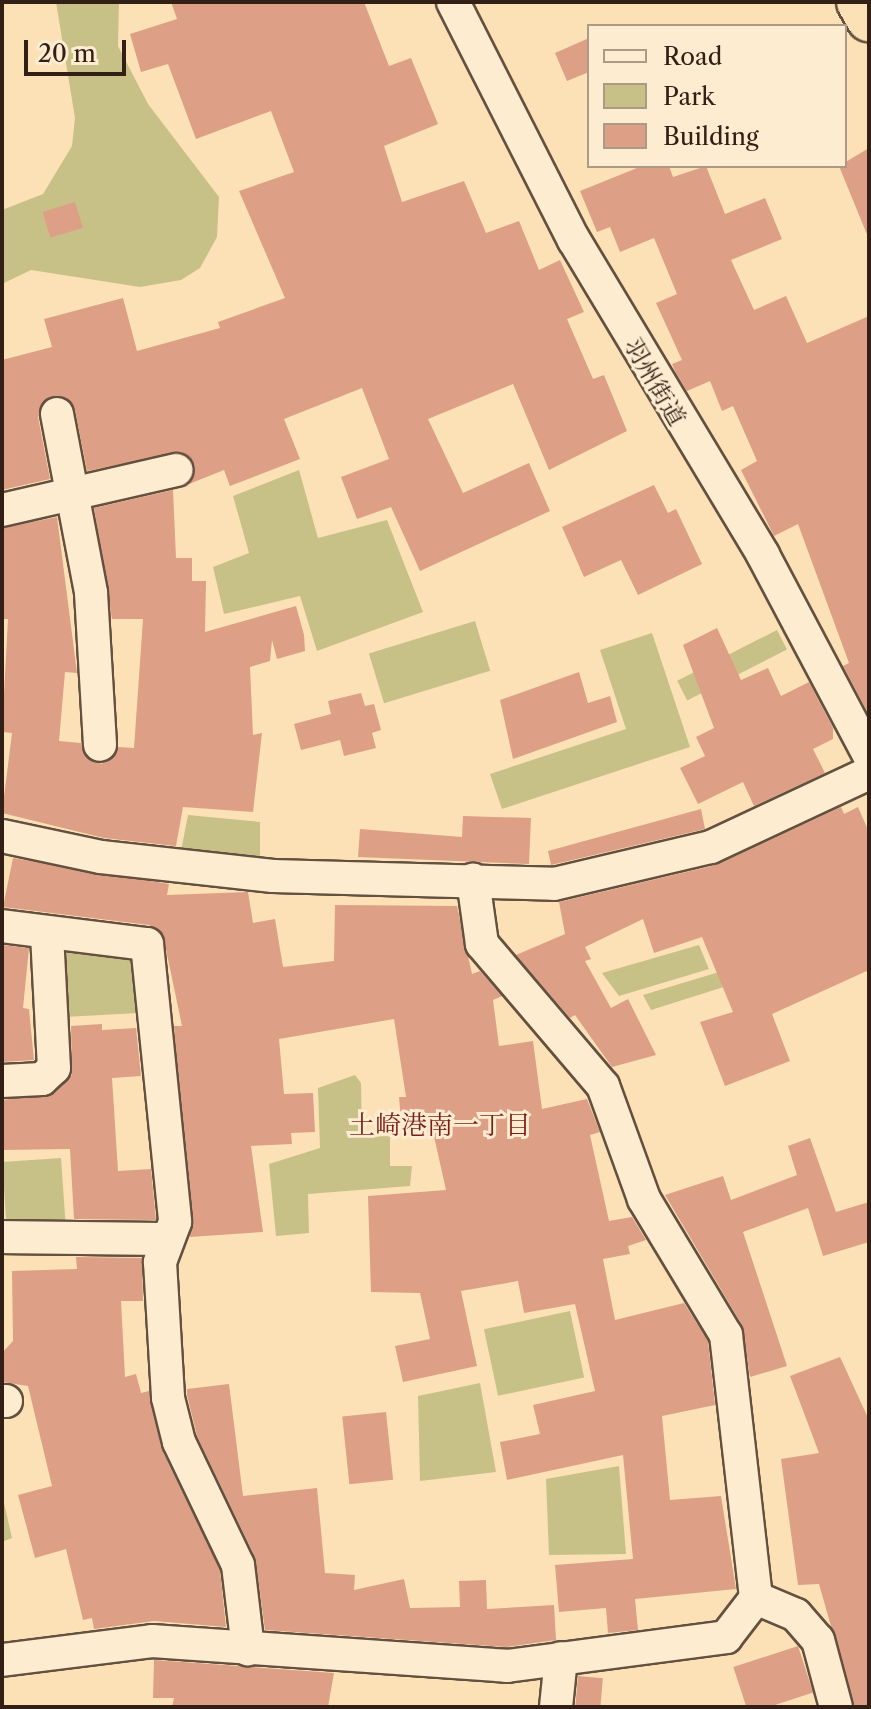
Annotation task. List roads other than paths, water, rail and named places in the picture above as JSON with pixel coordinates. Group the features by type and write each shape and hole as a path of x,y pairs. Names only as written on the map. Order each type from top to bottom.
{"highway":[{"path":"859,2 869,19"}],"street":[{"name":"羽州街道","path":"453,2 574,240 763,555 869,755"},
{"path":"57,414 91,593 100,745"},
{"path":"2,510 75,497 176,470"},
{"path":"2,836 101,857 273,876 554,884 711,847 869,773"},
{"path":"2,1660 152,1641 507,1666 726,1637 756,1598 726,1335 644,1199 603,1086 482,944 473,880"},
{"path":"2,926 147,944 175,1222 166,1239 160,1262 168,1398 179,1442 238,1565 248,1649"},
{"path":"2,1081 42,1079 54,1068 47,934"},
{"path":"2,1237 142,1233 166,1239"},
{"path":"756,1598 796,1615 818,1640 836,1707"},
{"path":"556,1707 561,1658"}],"district":[{"name":"土崎港南一丁目","path":"440,1126"}]}
